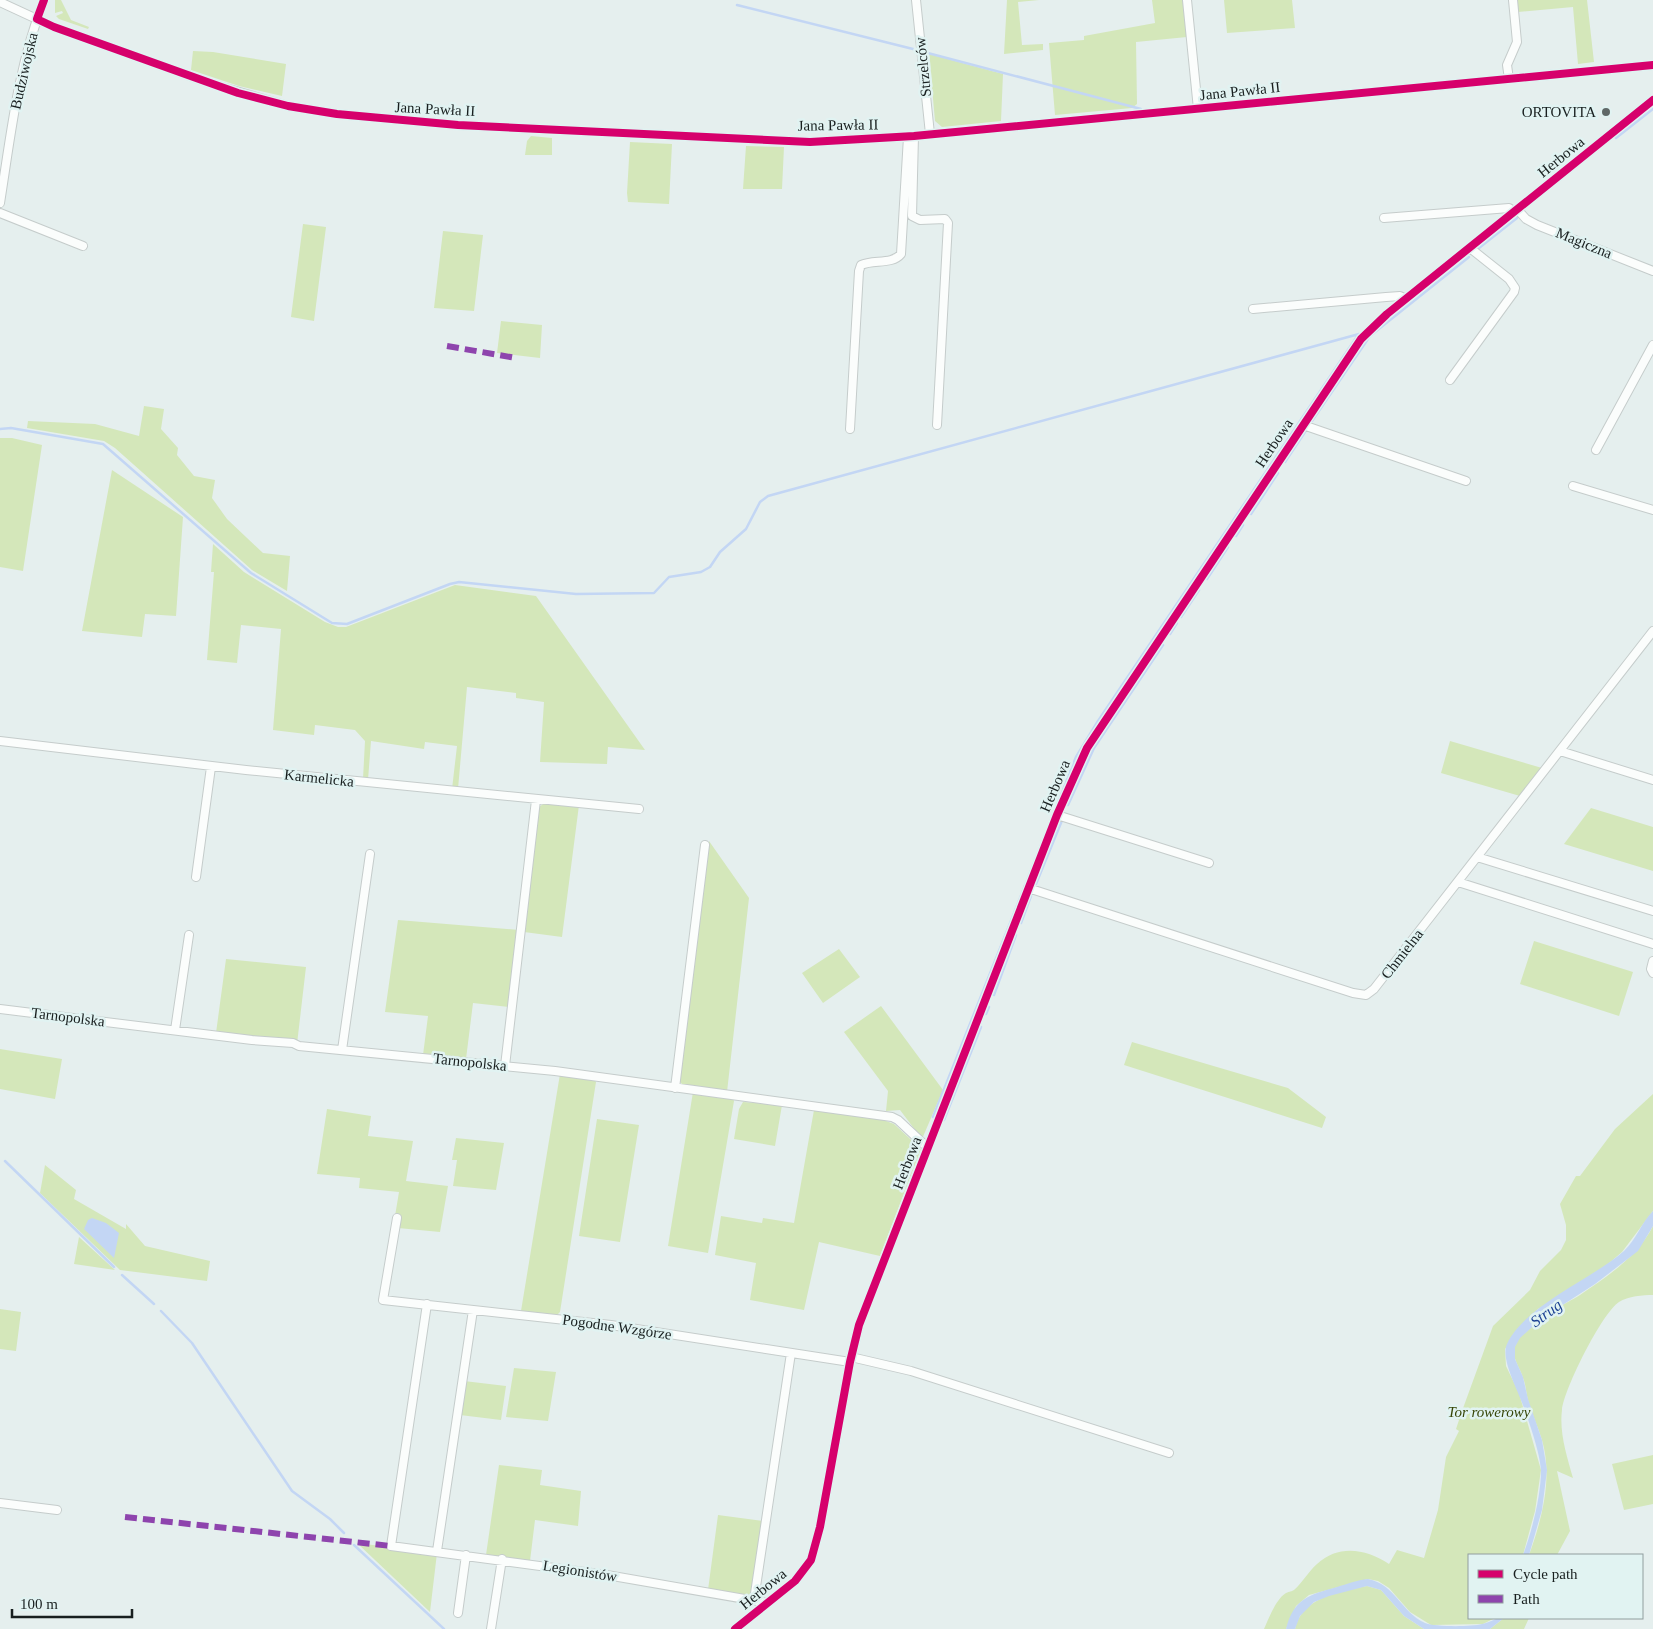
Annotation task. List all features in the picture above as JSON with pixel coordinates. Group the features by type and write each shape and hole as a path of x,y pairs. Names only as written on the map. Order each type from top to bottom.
{"street":[{"name":"Budziwojska","path":"0,203 20,75 44,0"},
{"name":"Strzelców","path":"916,0 930,134"},
{"path":"1187,0 1198,109"},
{"path":"1509,79 1507,64 1517,42 1513,0"},
{"name":"Jana Pawła II","path":"0,2 37,19 223,88 288,106 337,114 458,125 810,142 911,136 1653,65"},
{"name":"Herbowa","path":"735,1629 803,1573 816,1546 850,1359 859,1324 1028,888 1057,815 1087,748 1361,339 1406,299 1653,100"},
{"path":"911,136 912,216 920,220 945,219 948,223 937,425"},
{"path":"850,429 859,271 861,265 866,262 894,260 901,254 911,136"},
{"path":"1384,218 1509,208 1516,211"},
{"name":"Magiczna","path":"1516,211 1537,225 1652,270"},
{"path":"0,213 83,246"},
{"path":"1450,380 1515,288 1509,279 1470,248"},
{"path":"1253,309 1386,296 1400,296 1406,299"},
{"path":"1596,450 1653,345"},
{"path":"1303,425 1466,481"},
{"path":"1573,486 1653,510"},
{"name":"Chmielna","path":"1028,888 1305,978 1366,995 1374,990 1653,631"},
{"name":"Karmelicka","path":"0,741 211,767 639,810"},
{"path":"1560,751 1653,780"},
{"path":"196,877 211,767"},
{"path":"505,1066 536,800"},
{"path":"1057,815 1209,863"},
{"path":"675,1088 705,845"},
{"path":"342,1050 370,854"},
{"path":"1477,857 1653,911"},
{"path":"1458,882 1653,944"},
{"path":"175,1030 189,935"},
{"path":"1653,961 1651,969 1653,973"},
{"name":"Tarnopolska","path":"0,1008 342,1050 505,1066 892,1117 898,1120 928,1148"},
{"name":"Pogodne Wzgórze","path":"397,1218 383,1300 611,1325 791,1353 850,1359 911,1371 1169,1453"},
{"name":"Legionistów","path":"427,1304 391,1546 502,1559 768,1603"},
{"path":"437,1552 473,1310"},
{"path":"754,1600 791,1353"},
{"path":"0,1503 56,1510"},
{"path":"458,1613 466,1555"},
{"path":"492,1629 502,1559"}],"green space":[{"path":"55,0 61,0 71,20 89,27 88,29 59,19 56,16 63,13 62,11 55,13"},
{"path":"1007,0 1039,0 1018,2 1022,45 1043,44 1043,50 1004,54"},
{"path":"1152,0 1184,0 1187,37 1136,42 1137,104 1132,108 1055,115 1049,43 1084,40 1084,36 1155,23"},
{"path":"1224,0 1292,0 1295,28 1227,33"},
{"path":"1517,0 1587,0 1594,62 1578,64 1573,7 1518,12"},
{"path":"193,51 213,52 286,64 282,96 239,86 191,70"},
{"path":"929,54 1003,74 1001,121 942,127 935,121"},
{"path":"531,136 552,138 552,155 525,155 527,141"},
{"path":"630,142 672,144 669,204 628,202"},
{"path":"746,146 784,147 782,189 743,189"},
{"path":"303,224 326,227 314,321 291,317"},
{"path":"443,231 483,235 474,311 434,308"},
{"path":"501,321 542,325 540,358 497,353"},
{"path":"144,406 164,409 161,429 178,448 177,455 194,476 215,480 212,498 227,519 263,553 290,556 287,591 252,570 115,448 104,441 27,428 28,421 95,424 139,436"},
{"path":"0,438 12,438 42,445 23,571 0,567"},
{"path":"112,470 183,517 176,616 145,614 142,637 82,631"},
{"path":"213,544 244,572 325,622 338,627 346,627 455,585 536,596 645,750 608,747 607,764 540,762 544,702 516,698 516,693 467,687 458,789 452,789 457,746 425,742 424,749 371,741 368,780 363,779 365,741 355,730 315,725 314,735 273,730 281,629 241,625 237,663 207,660 214,572 211,572"},
{"path":"1450,741 1542,768 1520,796 1441,773"},
{"path":"546,802 579,805 562,937 524,932 539,807"},
{"path":"1591,808 1653,827 1653,871 1564,844"},
{"path":"709,841 749,898 727,1092 684,1086 680,1082"},
{"path":"398,920 519,930 509,1007 473,1003 466,1059 423,1055 428,1016 385,1012"},
{"path":"1534,941 1633,972 1619,1016 1520,984"},
{"path":"839,949 860,977 823,1003 802,973"},
{"path":"226,959 306,967 297,1044 216,1033"},
{"path":"881,1006 943,1090 922,1139 900,1110 886,1111 888,1091 844,1032"},
{"path":"1132,1042 1288,1088 1326,1117 1322,1128 1124,1065"},
{"path":"0,1049 62,1059 55,1099 0,1089"},
{"path":"560,1074 593,1078 596,1082 560,1312 556,1316 521,1311"},
{"path":"693,1092 733,1098 734,1101 708,1253 668,1246"},
{"name":"Tor rowerowy","path":"1653,1094 1653,1211 1622,1252 1601,1270 1538,1309 1520,1327 1505,1349 1506,1366 1519,1393 1541,1470 1535,1511 1523,1554 1468,1554 1468,1619 1493,1619 1483,1624 1431,1625 1410,1612 1389,1588 1378,1581 1368,1579 1309,1595 1296,1606 1286,1629 1264,1629 1273,1609 1282,1596 1294,1590 1317,1564 1334,1553 1343,1551 1362,1552 1389,1564 1397,1550 1424,1558 1438,1510 1446,1457 1459,1431 1456,1429 1459,1420 1455,1419 1458,1410 1462,1411 1493,1326 1530,1290 1540,1271 1561,1250 1566,1240 1566,1225 1560,1204 1576,1176 1580,1176 1615,1129"},
{"path":"743,1102 782,1105 775,1146 734,1139 739,1109"},
{"path":"327,1109 371,1116 368,1136 413,1141 406,1181 448,1186 440,1232 398,1228 395,1216 399,1192 359,1188 360,1178 317,1174"},
{"path":"814,1110 878,1118 894,1124 921,1149 880,1256 819,1242 804,1310 750,1300 756,1263 715,1255 721,1216 762,1223 763,1218 794,1223"},
{"path":"597,1119 639,1125 620,1242 579,1236"},
{"path":"456,1138 504,1143 496,1190 453,1186 457,1160 452,1160"},
{"path":"45,1165 76,1190 74,1199 126,1229 126,1224 145,1246 210,1261 207,1281 120,1270 40,1193"},
{"path":"1653,1226 1653,1295 1627,1298 1619,1302 1612,1309 1585,1352 1564,1400 1561,1418 1562,1427 1564,1444 1573,1478 1557,1471 1570,1531 1558,1554 1529,1554 1545,1498 1545,1454 1524,1381 1514,1355 1515,1346 1519,1338 1534,1323 1580,1295 1621,1265 1646,1237"},
{"path":"79,1237 115,1270 74,1264"},
{"path":"0,1309 21,1312 16,1351 0,1349"},
{"path":"514,1368 556,1372 548,1421 506,1417"},
{"path":"464,1381 506,1386 501,1420 460,1415"},
{"path":"1653,1455 1653,1504 1624,1510 1612,1464"},
{"path":"499,1465 542,1470 540,1485 581,1491 578,1526 535,1520 530,1561 486,1555"},
{"path":"718,1515 763,1521 752,1597 708,1590"},
{"path":"357,1543 437,1553 430,1612"},
{"path":"1367,1586 1381,1590 1404,1616 1424,1629 1295,1629 1299,1618 1313,1603 1345,1590"},
{"path":"1503,1619 1529,1619 1524,1629 1490,1629"}],"water":[{"name":"Strug","path":"1653,1211 1653,1226 1638,1251 1595,1284 1541,1319 1520,1338 1515,1347 1515,1359 1523,1377 1528,1399 1542,1440 1547,1470 1542,1510 1529,1554 1523,1554 1535,1513 1541,1470 1532,1431 1508,1367 1506,1358 1507,1344 1528,1317 1543,1305 1624,1251"},
{"path":"92,1218 106,1223 119,1233 114,1258 84,1229 88,1220"},
{"path":"1368,1579 1385,1586 1410,1612 1425,1623 1445,1626 1470,1626 1503,1619 1490,1629 1424,1629 1404,1616 1381,1590 1367,1586 1314,1602 1300,1616 1295,1629 1286,1629 1293,1610 1304,1599 1356,1581"}],"waterway":[{"path":"737,5 917,50"},
{"path":"924,52 1141,109"},
{"path":"1616,138 1653,109"},
{"path":"1479,248 1517,218"},
{"path":"1312,421 1370,336 1469,257"},
{"path":"0,429 11,428 103,444 251,573 332,623 347,624 459,582 576,594 654,593 669,577 701,572 710,567 720,552 746,529 760,502 768,496 1359,334"},
{"path":"933,1117 1076,757 1098,721 1358,335"},
{"path":"1285,462 1305,432"},
{"path":"1251,514 1278,473"},
{"path":"1236,536 1243,525"},
{"path":"1207,579 1228,547"},
{"path":"1181,617 1199,590"},
{"path":"1170,634 1177,623"},
{"path":"1068,805 1094,748 1163,645"},
{"path":"1036,884 1063,818"},
{"path":"1021,923 1031,896"},
{"path":"994,995 1016,935"},
{"path":"986,1014 989,1007"},
{"path":"944,1120 981,1027"},
{"path":"5,1161 114,1267"},
{"path":"122,1275 154,1304"},
{"path":"161,1311 192,1343 292,1491 330,1519 344,1533"},
{"path":"354,1545 444,1629"}],"marked path":[{"path":"447,346 516,358"},
{"path":"125,1517 391,1546"}],"cycle path":[{"path":"44,0 37,19 54,27 238,93 288,106 337,114 458,125 810,142 914,136 1653,65"},
{"path":"735,1629 795,1581 811,1560 820,1527 850,1362 859,1325 1057,815 1087,748 1361,339 1387,314 1653,100"}],"place":[{"name":"ORTOVITA","path":"1606,112"}]}
